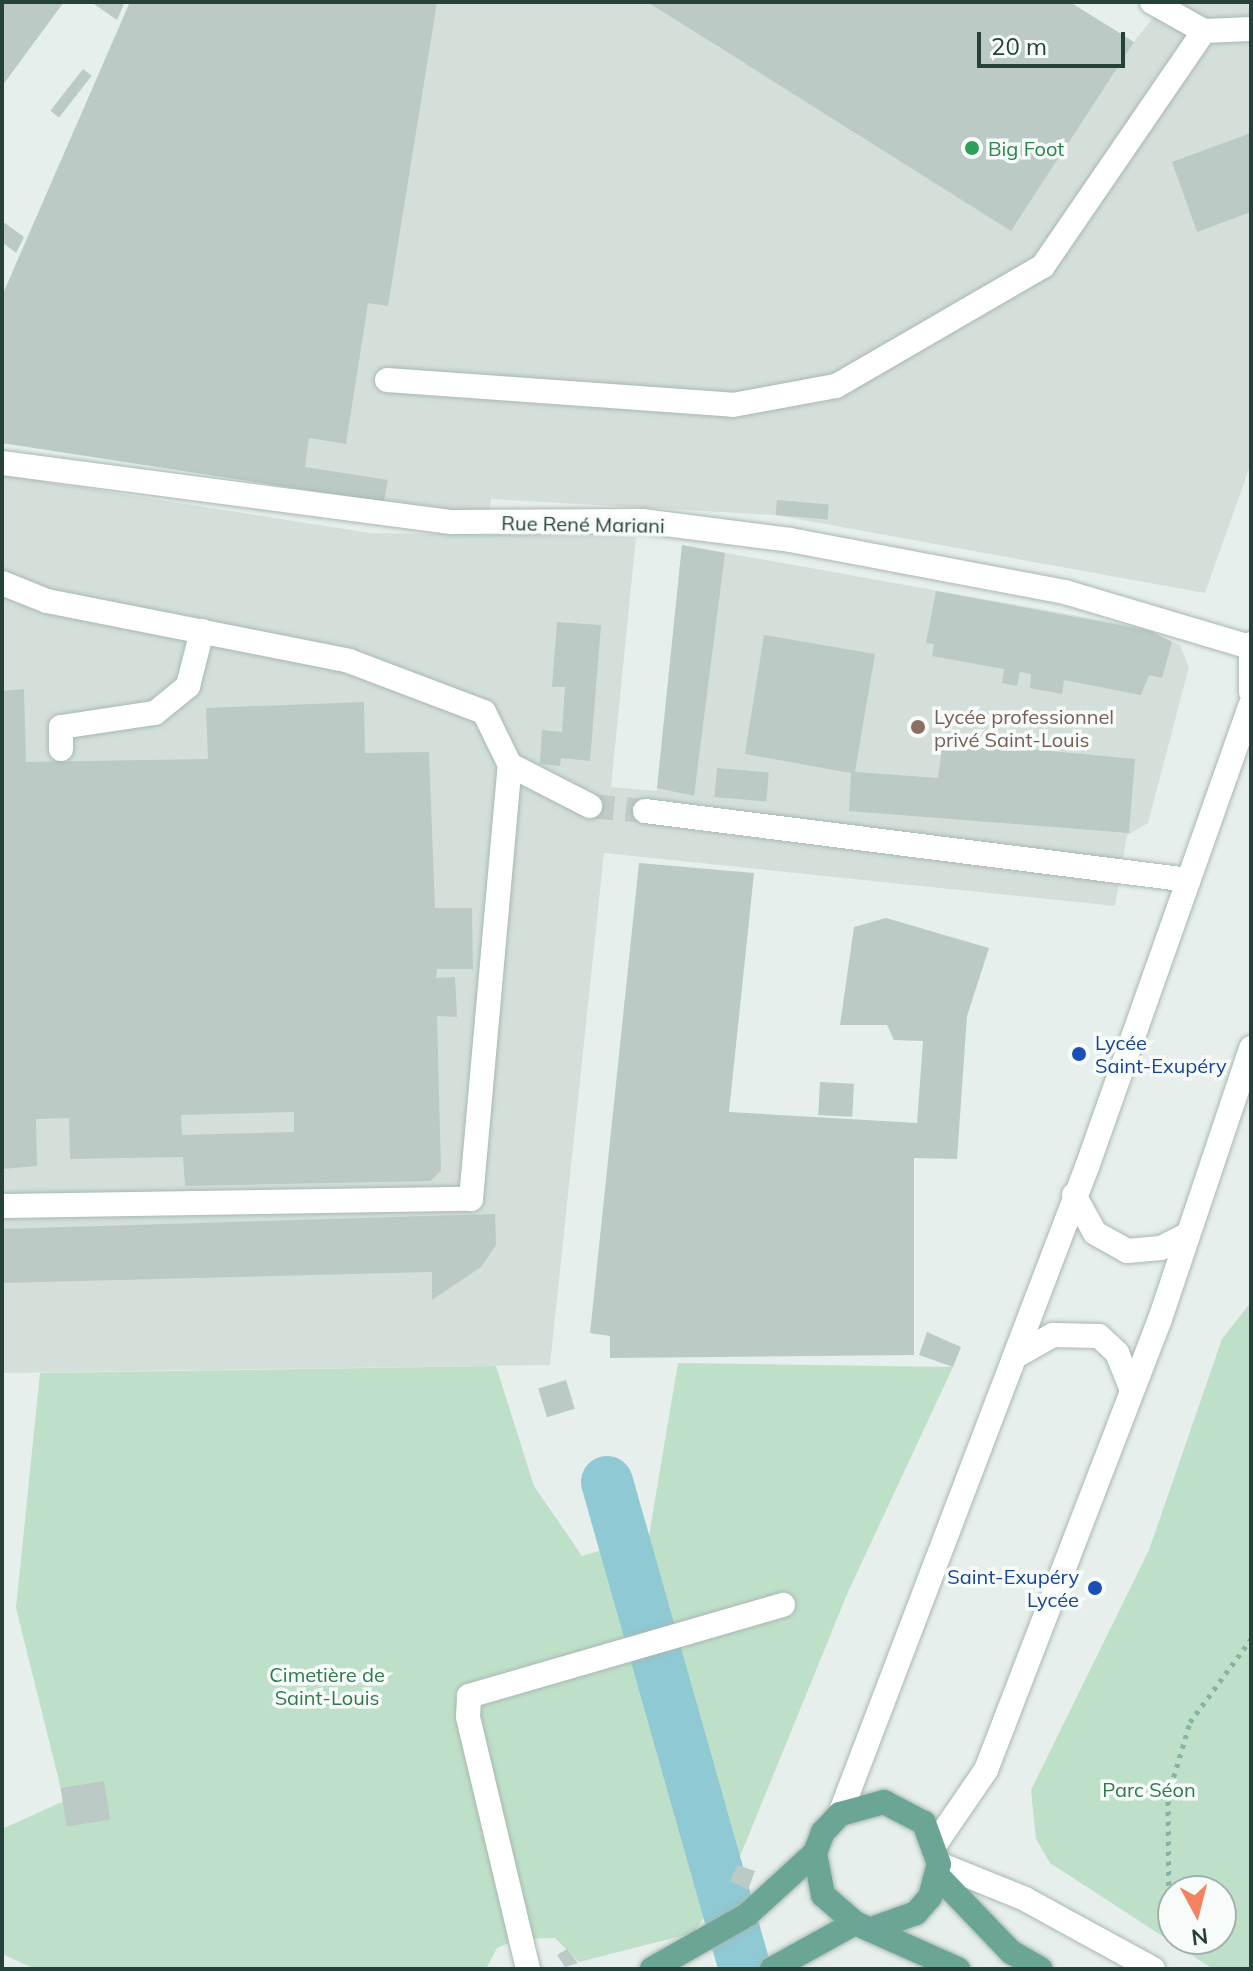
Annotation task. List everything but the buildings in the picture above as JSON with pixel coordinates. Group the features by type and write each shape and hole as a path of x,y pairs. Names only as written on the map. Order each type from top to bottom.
{"main road":[{"path":"652,1969 747,1915 815,1853 840,1814 884,1802 906,1808 938,1861 1011,1952 1040,1969"},
{"path":"815,1853 823,1895 866,1925 958,1969"},
{"path":"772,1969 866,1925 916,1913 938,1861"}],"street":[{"path":"1152,2 1204,31 1251,29"},
{"path":"387,380 733,405 836,386 1043,266 1204,31"},
{"name":"Rue René Mariani","path":"2,463 451,522 642,521 790,540 1065,592 1250,645"},
{"path":"2,583 47,601 349,661 484,712 510,765 471,1199 2,1206"},
{"path":"61,749 61,727 155,713 188,686 202,631"},
{"path":"1250,645 1251,692"},
{"path":"840,1814 1016,1356 1251,705"},
{"path":"510,765 590,806"},
{"path":"645,811 1189,880"},
{"path":"1153,1969 1025,1899 938,1861 986,1770 1132,1390 1251,1048"},
{"path":"1074,1195 1095,1233 1127,1251 1161,1248 1188,1234"},
{"path":"1016,1356 1053,1335 1099,1336 1117,1353 1132,1390"},
{"path":"528,1969 468,1717 469,1696 783,1605"}],"path":[{"path":"1168,1875 1168,1796 1190,1722 1251,1639"}],"shaded area":[{"path":"130,2 647,2 745,64 1134,42 1165,2 1251,2 1251,463 1205,593 775,515 491,499 489,516 477,515 2,443 2,296"},
{"path":"2,475 370,533 636,537 611,787 657,791 682,545 1140,627 1180,645 1189,667 1148,823 1127,835 1115,906 604,853 550,1365 2,1373"}],"green space":[{"name":"Parc Séon","path":"1251,1302 1251,1969 1213,1969 1191,1955 1237,1955 1237,1875 1157,1875 1157,1933 1050,1863 1036,1839 1031,1790 1149,1550 1222,1339"},
{"name":"Cimetière de Saint-Louis","path":"678,1363 953,1367 848,1592 730,1881 693,1933 579,1962 555,1938 518,1939 497,1948 486,1969 35,1969 2,1954 2,1829 64,1801 16,1608 40,1373 496,1366 534,1486 582,1556 649,1536"}],"waterway":[{"path":"607,1482 745,1969"}],"tunnel":[{"path":"590,806 645,811"}],"place":[{"name":"Big Foot","path":"972,148"},
{"name":"Lycée professionnel privé Saint-Louis","path":"918,727"},
{"name":"Lycée Saint-Exupéry","path":"1079,1054"},
{"name":"Saint-Exupéry Lycée","path":"1095,1588"}]}
